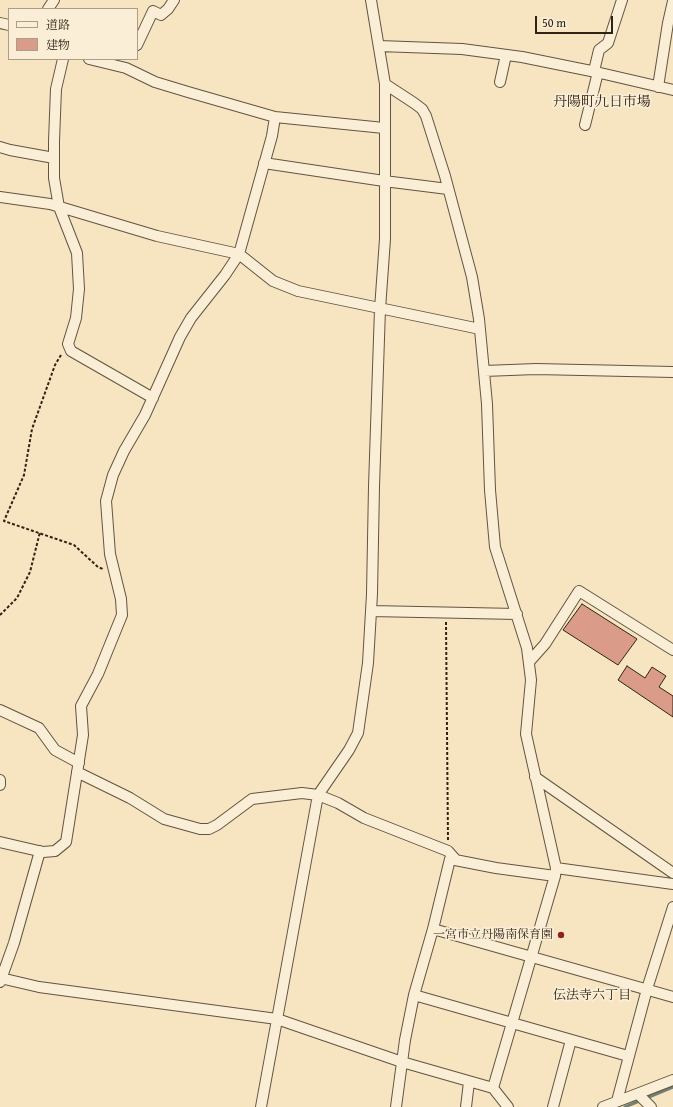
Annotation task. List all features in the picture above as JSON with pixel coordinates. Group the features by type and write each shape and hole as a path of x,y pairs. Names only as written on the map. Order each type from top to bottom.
{"street":[{"path":"138,43 153,11 161,15 168,9 174,0"},
{"path":"261,1107 318,795 358,733 368,663 371,611 380,308 385,239 385,84 371,0"},
{"path":"585,125 600,50 608,43 622,0"},
{"path":"658,87 673,0"},
{"path":"379,46 462,49 506,55 596,72 673,90"},
{"path":"500,82 506,55"},
{"path":"63,60 56,89 54,178 59,207 77,253 79,289 76,318 68,344 71,351 153,398"},
{"path":"97,60 128,64 155,82 275,117 384,128"},
{"path":"385,84 422,110 448,190 472,277 480,329 487,404 490,490 495,547 528,648 531,680 526,734 555,872 493,1088"},
{"path":"0,842 40,851 56,851 66,842 83,735 82,706 98,674 122,615 121,599 110,554 106,501 113,475 124,451 145,416 180,337 191,318 225,275 239,254 272,136 275,117"},
{"path":"0,147 54,158"},
{"path":"264,163 384,182 448,190"},
{"path":"0,197 50,204 157,236 239,254 273,281 298,291 480,329"},
{"path":"484,371 536,369 673,372"},
{"path":"529,662 545,644 579,591 673,650"},
{"path":"371,611 517,614"},
{"path":"0,710 39,728 55,750 78,767 164,819 200,829 209,829 217,825 252,798 302,793 318,795 338,803 364,818 448,851 456,860"},
{"path":"535,777 673,873"},
{"path":"0,780 0,785"},
{"path":"40,851 14,943 1,980 39,987 277,1019 402,1062 493,1088 508,1107"},
{"path":"396,1107 405,1040 414,995 433,929 450,859 496,868 555,872 673,884"},
{"path":"617,1101 647,989 671,925 673,907"},
{"path":"433,929 673,997"},
{"path":"414,995 628,1056"},
{"path":"553,1107 571,1040"},
{"path":"603,1107 617,1101 644,1100 673,1080"},
{"path":"466,1107 469,1082"}],"path":[{"path":"68,344 55,365 43,397 32,429 24,475 4,521 40,532 74,545 98,567 115,574"},
{"path":"0,615 17,598 30,572 40,532"},
{"path":"446,613 448,851"}],"building":[{"path":"582,604 637,639 618,665 563,630"},
{"path":"627,666 645,678 652,667 666,676 659,687 673,696 673,717 618,680"}],"waterway":[{"path":"625,1107 673,1087"}],"place":[{"name":"一宮市立丹陽南保育園","path":"561,935"}],"district":[{"name":"丹陽町九日市場","path":"602,102"},
{"name":"伝法寺六丁目","path":"592,996"}]}
